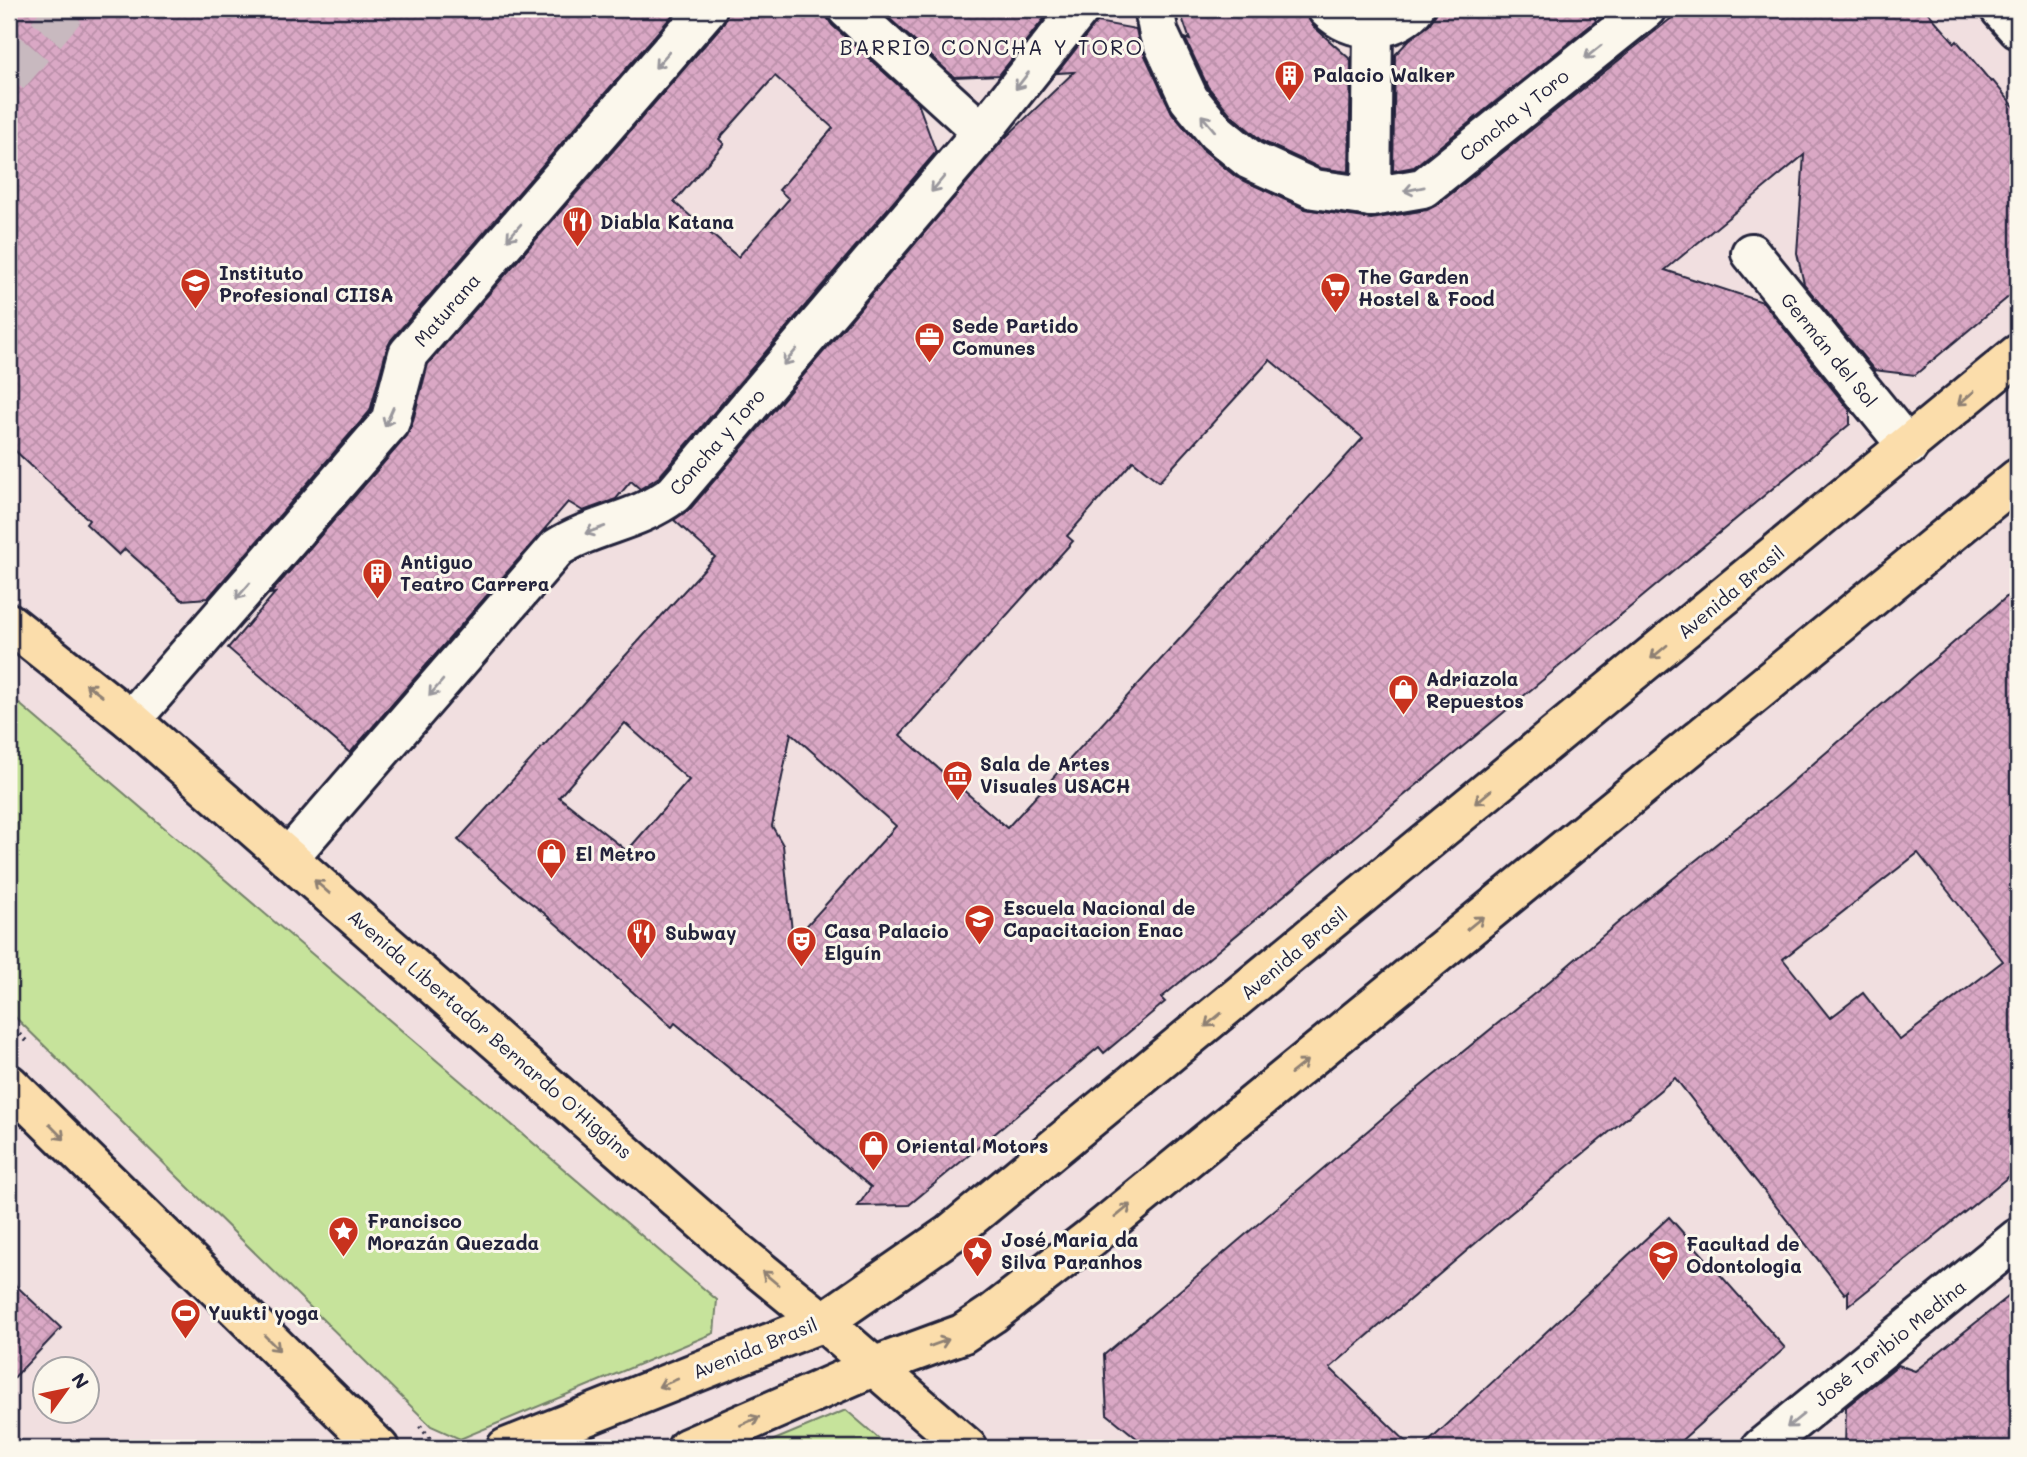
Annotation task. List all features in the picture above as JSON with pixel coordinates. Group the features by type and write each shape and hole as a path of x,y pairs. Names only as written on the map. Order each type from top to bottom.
{"main road":[{"name":"Avenida Brasil","path":"506,1448 822,1322 950,1234 2018,354"},
{"path":"687,1448 875,1366 962,1334 1034,1283 2018,478"},
{"name":"Avenida Libertador Bernardo O'Higgins","path":"9,623 131,720 725,1240 968,1448"},
{"path":"9,1084 379,1448"}],"street":[{"name":"Maturana","path":"131,720 390,422 408,354 707,9"},
{"path":"847,9 982,132"},
{"name":"Concha y Toro","path":"288,858 557,548 568,540 644,513 674,494 982,132 1080,9"},
{"name":"Concha y Toro","path":"1154,9 1160,34 1188,99 1216,132 1250,160 1314,189 1371,197 1423,188 1646,9"},
{"path":"1327,9 1345,22 1373,28 1399,20 1414,9"},
{"path":"2000,9 2018,29"},
{"path":"1371,197 1373,28"},
{"name":"Germán del Sol","path":"1751,253 1908,447"},
{"name":"José Toribio Medina","path":"1762,1448 2018,1238"}],"green space":[{"path":"9,695 717,1300 714,1333 460,1439 431,1426 9,1011"},
{"path":"846,1410 890,1448 755,1448"}],"building":[{"path":"9,9 678,9 391,340 370,411 208,598 182,600 125,549 119,555 86,524 89,520 9,445"},
{"path":"728,9 826,9 826,16 832,25 918,103 936,152 659,477 640,489 631,481 616,499 583,511 568,502 350,753 228,648 275,593 270,594 407,436 428,364 724,23","holes":["775,76 833,128 779,190 789,199 738,257 674,202 724,144 719,139"]},
{"path":"879,9 1047,9 1041,16 1046,16 999,75 954,77"},
{"name":"Palacio Walker","path":"1179,9 1296,9 1300,13 1306,13 1313,26 1351,60 1349,172 1320,168 1262,141 1232,116 1208,87 1185,38 1190,40"},
{"path":"1439,9 1591,9 1596,21 1414,167 1393,171 1395,55 1410,39 1428,26"},
{"path":"1683,9 1925,9 2018,111 2018,289 1915,375 1874,370 1804,284 1797,253 1804,155 1665,270 1763,302 1850,411 1850,424 1161,998 1165,1002 1104,1053 1099,1047 909,1205 858,1206 871,1187 675,1023 672,1027 458,840 715,557 674,520 691,508 1003,140 1074,72 1057,73 1097,22 1136,29 1139,43 1172,113 1202,149 1236,177 1305,209 1371,219 1427,210 1437,205","holes":["1270,360 1363,438 1007,828 900,735 1073,541 1067,536 1133,461 1159,482","625,723 689,780 627,851 559,797","791,733 896,826 793,941 783,845 772,826"]},
{"path":"2018,587 2018,1169 1848,1306 1848,1291 1845,1294 1675,1078 1505,1218 1330,1368 1413,1448 1149,1448 1107,1414 1104,1355 1406,1098 1770,801","holes":["1918,853 2003,961 1900,1040 1863,993 1830,1018 1783,959"]},
{"name":"Facultad de Odontologia","path":"1669,1217 1785,1348 1673,1448 1422,1448"},
{"path":"9,1279 61,1328 9,1383"},
{"path":"2018,1289 2018,1448 1845,1448 1846,1407 1898,1365 1915,1371"}],"tunnel":[{"path":"9,77 67,9"}],"place":[{"name":"Palacio Walker","path":"1290,102"},
{"name":"Diabla Katana","path":"577,249"},
{"name":"Instituto Profesional CIISA","path":"196,311"},
{"name":"The Garden Hostel & Food","path":"1335,315"},
{"name":"Sede Partido Comunes","path":"929,364"},
{"name":"Antiguo Teatro Carrera","path":"377,600"},
{"name":"Adriazola Repuestos","path":"1403,717"},
{"name":"Sala de Artes Visuales USACH","path":"957,802"},
{"name":"El Metro","path":"552,881"},
{"name":"Escuela Nacional de Capacitacion Enac","path":"980,946"},
{"name":"Subway","path":"642,960"},
{"name":"Casa Palacio Elguín","path":"801,969"},
{"name":"Oriental Motors","path":"873,1173"},
{"name":"Francisco Morazán Quezada","path":"344,1259"},
{"name":"José Maria da Silva Paranhos","path":"978,1278"},
{"name":"Facultad de Odontologia","path":"1663,1282"},
{"name":"Yuukti yoga","path":"185,1340"}],"district":[{"name":"BARRIO CONCHA Y TORO","path":"992,48"}]}
